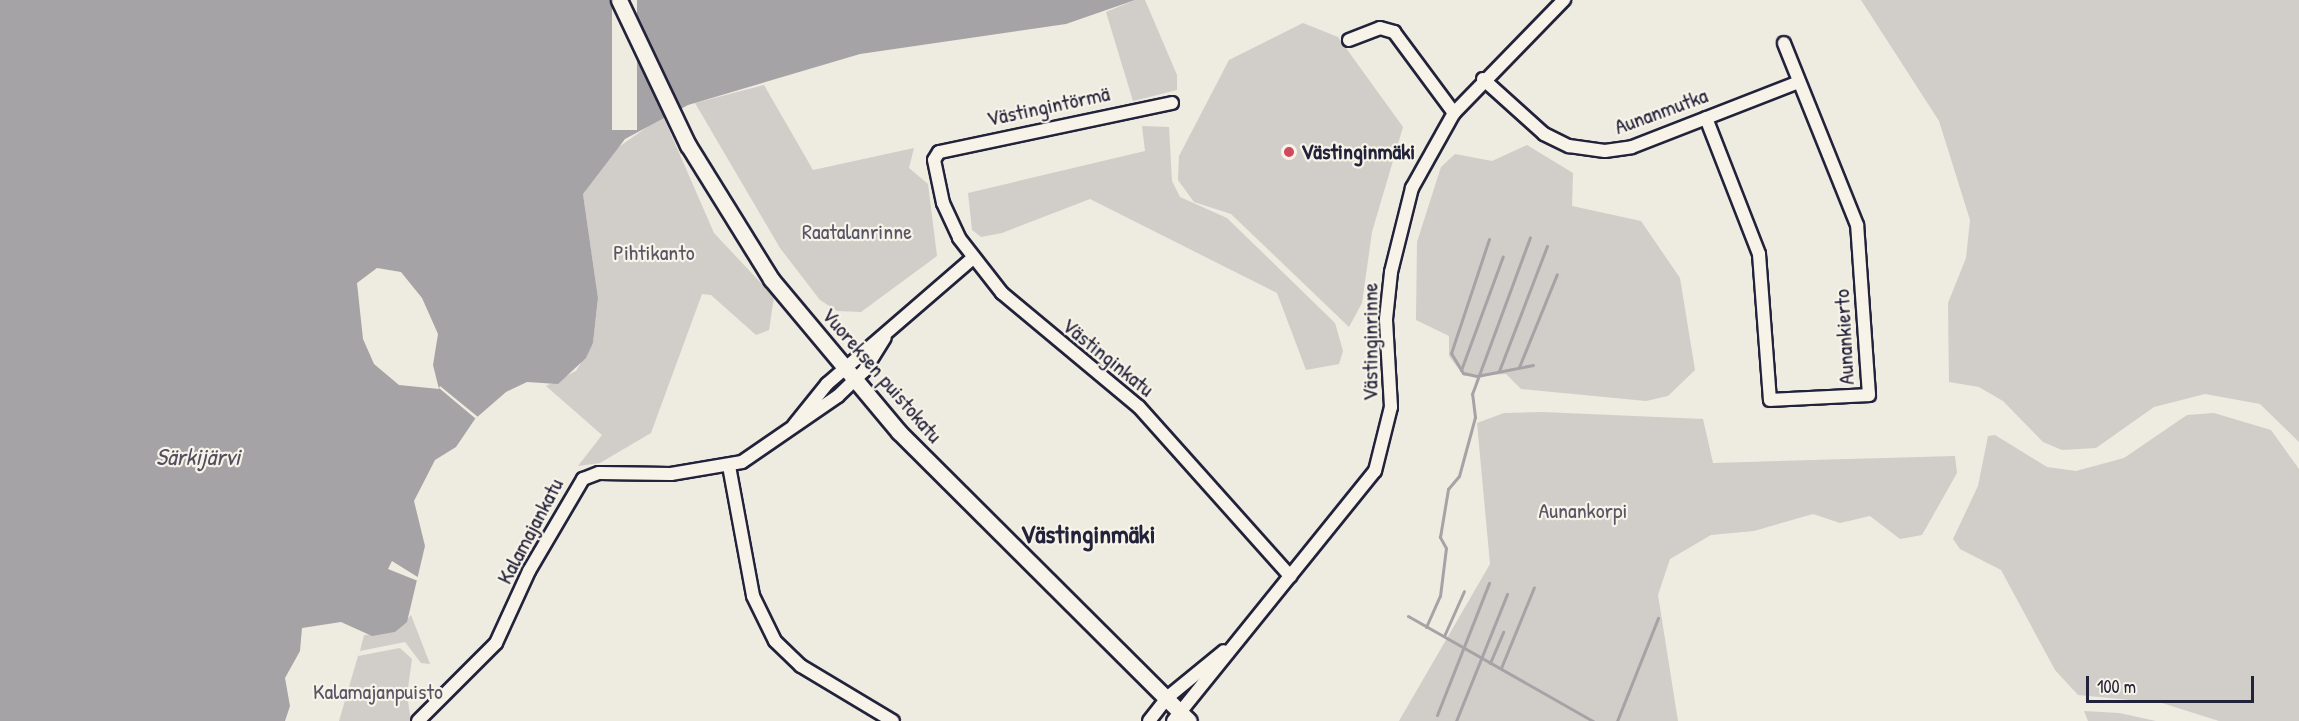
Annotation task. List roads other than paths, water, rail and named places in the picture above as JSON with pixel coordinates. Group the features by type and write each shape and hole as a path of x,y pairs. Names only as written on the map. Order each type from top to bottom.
{"main road":[{"name":"Vuoreksen puistokatu","path":"619,0 655,84 724,206 771,279 850,375 969,503 1168,697 1181,718"}],"street":[{"name":"Västinginrinne","path":"1181,718 1224,651 1356,500 1383,449 1391,407 1388,294 1399,224 1421,168 1454,112 1483,79 1564,0"},
{"path":"1349,40 1380,28 1394,32 1454,112"},
{"name":"Aunankierto","path":"1706,118 1759,254 1770,400 1869,395 1857,225 1784,43"},
{"name":"Aunanmutka","path":"1483,79 1544,134 1585,150 1632,147 1799,82"},
{"name":"Västingintörmä","path":"935,155 1172,103"},
{"name":"Västinginkatu","path":"935,155 946,214 973,258 1032,324 1139,407 1290,576"},
{"name":"Kalamajankatu","path":"418,721 496,643 529,571 582,479 599,473 671,474 729,466 794,425 973,258"},
{"path":"729,466 753,596 775,641 801,666 893,721"},
{"name":"Västinginrinne","path":"1149,721 1168,697 1224,651"}],"water":[{"name":"Särkijärvi","path":"0,0 1135,0 1066,24 860,54 688,105 625,139 583,194 598,298 593,343 586,358 558,384 527,382 506,392 475,419 456,447 435,460 414,501 425,546 407,622 395,632 372,636 341,622 302,628 300,651 285,678 290,706 285,721 0,721","holes":["377,268 401,272 422,298 438,334 433,365 439,389 399,385 374,364 363,339 357,283"]}],"waterway":[{"path":"1426,627 1440,596 1446,548 1440,537 1448,489 1459,476 1475,417 1472,394 1530,237"},
{"path":"1489,239 1451,353 1463,373 1477,376 1533,365"},
{"path":"1499,371 1547,246"},
{"path":"1461,370 1503,256"},
{"path":"1519,367 1557,274"},
{"path":"1437,715 1489,583"},
{"path":"1501,668 1534,587"},
{"path":"1444,636 1464,591"},
{"path":"1456,721 1507,594"},
{"path":"1408,616 1593,721"},
{"path":"1617,721 1658,618"},
{"path":"1490,663 1503,632"}],"place":[{"name":"Västinginmäki","path":"1289,152"}],"district":[{"name":"Västinginmäki","path":"1088,534"}],"park label":[{"name":"Raatalanrinne","path":"857,232"},
{"name":"Pihtikanto","path":"654,253"},
{"name":"Aunankorpi","path":"1583,511"},
{"name":"Kalamajanpuisto","path":"378,692"}]}
